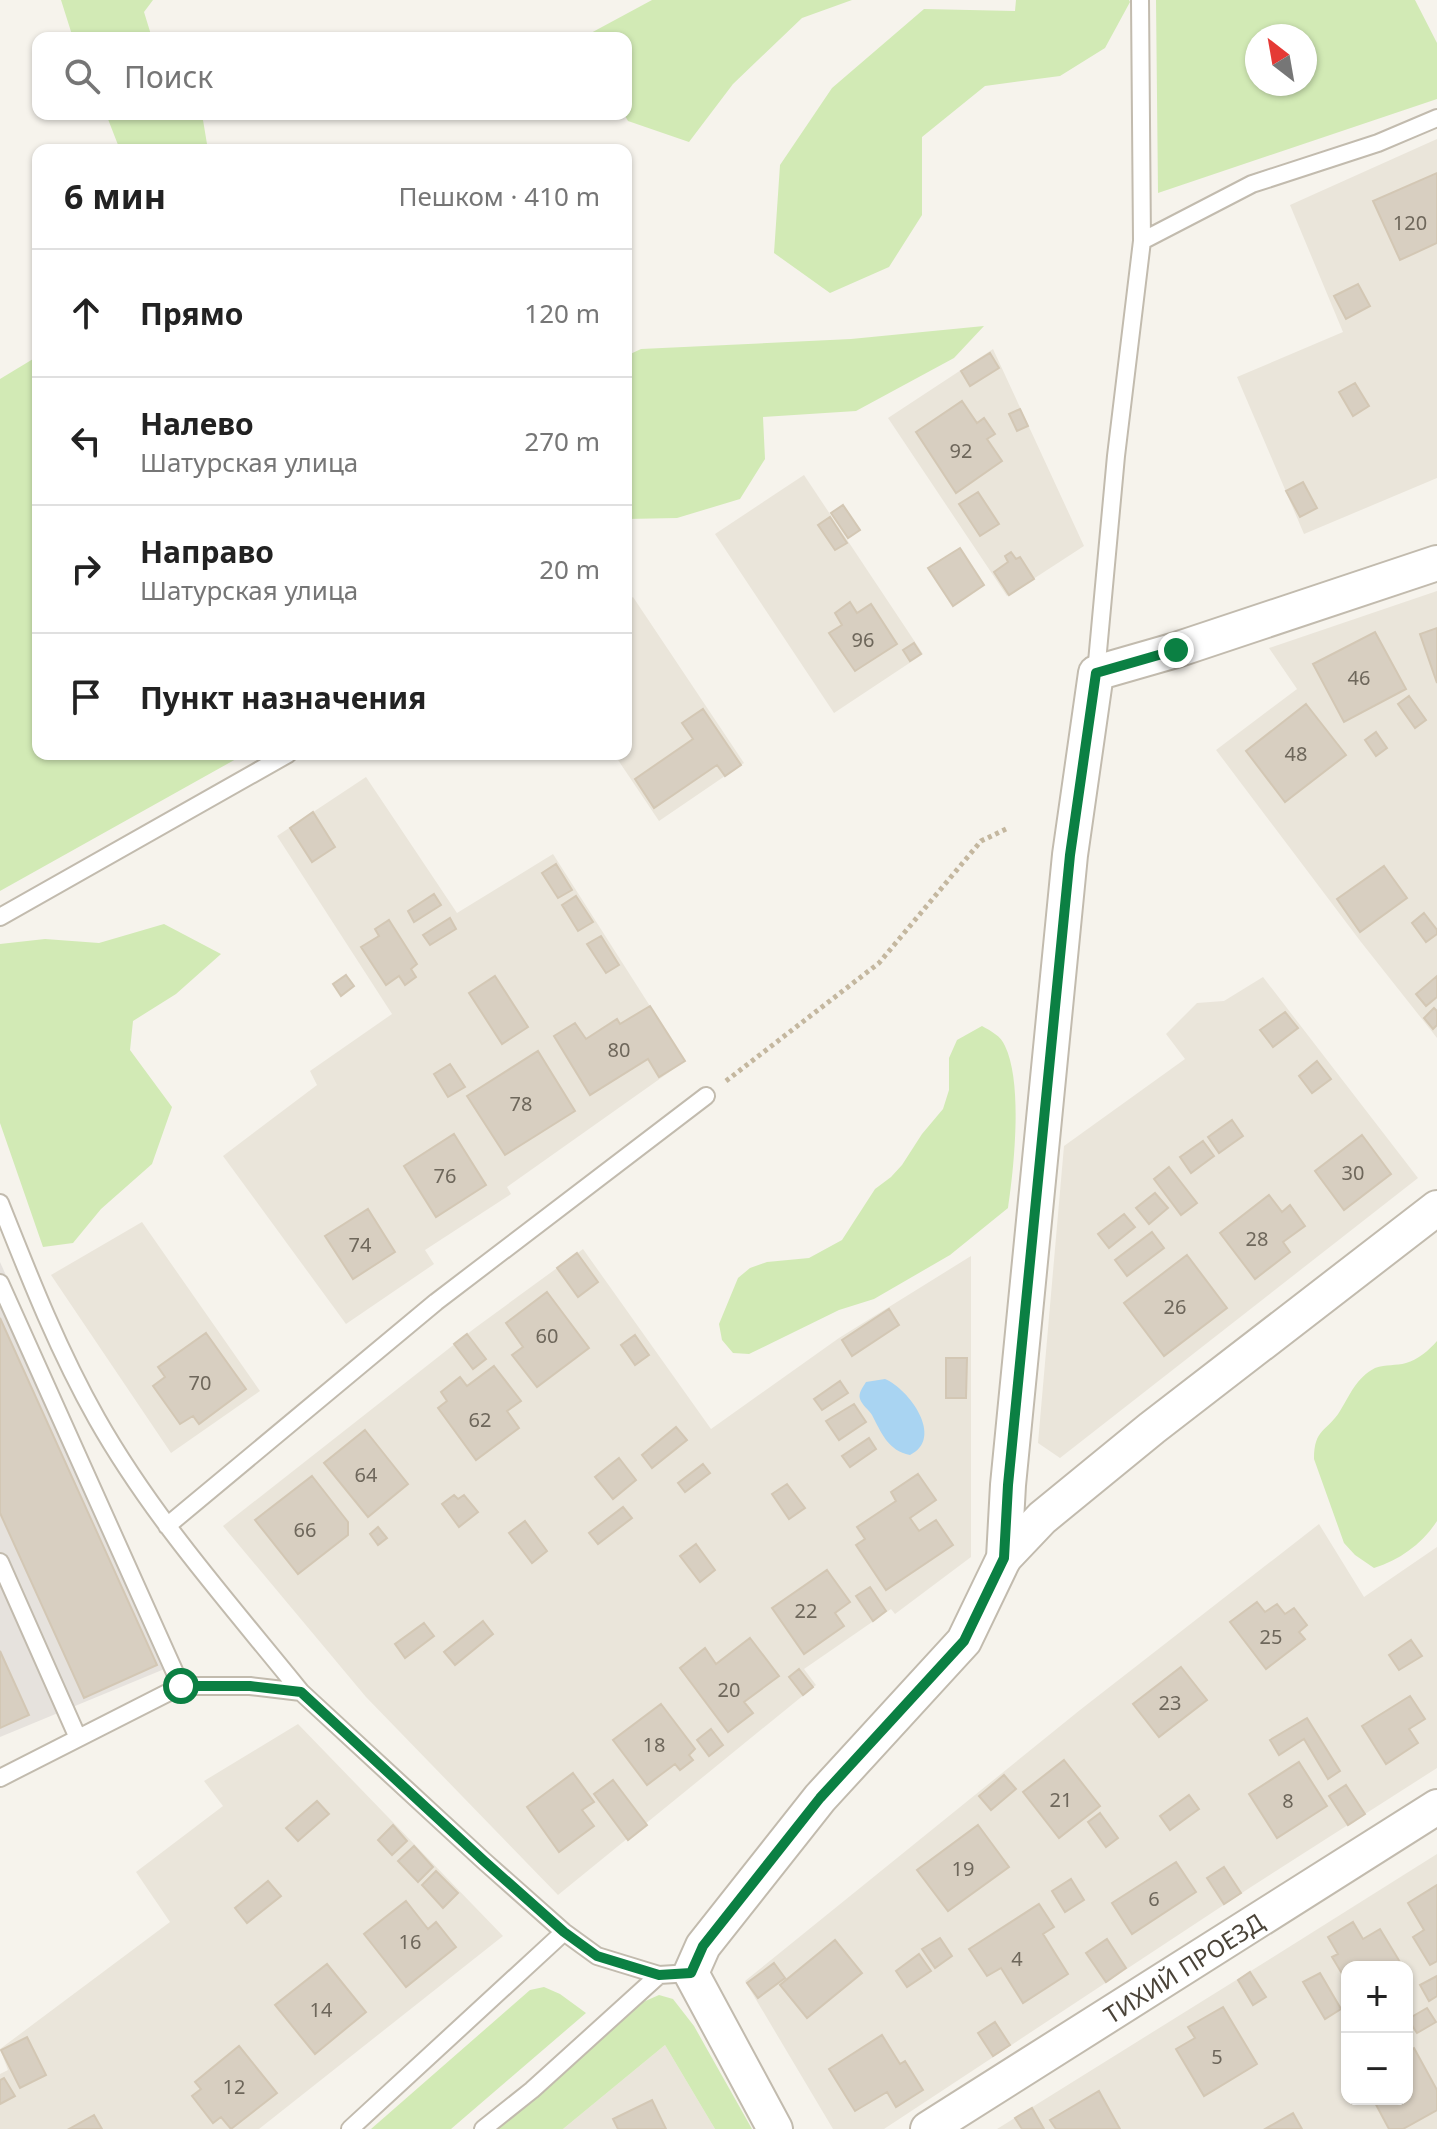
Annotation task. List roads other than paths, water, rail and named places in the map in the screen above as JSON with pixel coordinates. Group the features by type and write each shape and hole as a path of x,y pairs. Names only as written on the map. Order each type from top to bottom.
{"street":[{"path":"1004,1558 1008,1485 1070,855 1096,673 1176,650 1437,563"},
{"path":"775,2129 675,1974 703,1946 820,1798 964,1641 1004,1558 1042,1518 1152,1428 1437,1208"},
{"name":"ТИХИЙ ПРОЕЗД","path":"928,2129 1437,1807"}],"lane":[{"path":"1096,673 1116,456 1142,241 1140,0"},
{"path":"1142,241 1252,184 1378,143 1437,118"},
{"path":"0,917 277,760"},
{"path":"167,1526 436,1302 706,1096"},
{"path":"0,1203 45,1314 97,1420 167,1526 301,1692 564,1932 597,1956 675,1974"},
{"path":"0,1283 181,1686"},
{"path":"0,1562 78,1738"},
{"path":"0,1778 181,1686 250,1686 301,1692"},
{"path":"350,2129 564,1932"},
{"path":"483,2129 675,1974"}],"water":[{"path":"885,1379 913,1403 924,1426 920,1447 910,1455 891,1445 860,1399 866,1382"}]}
